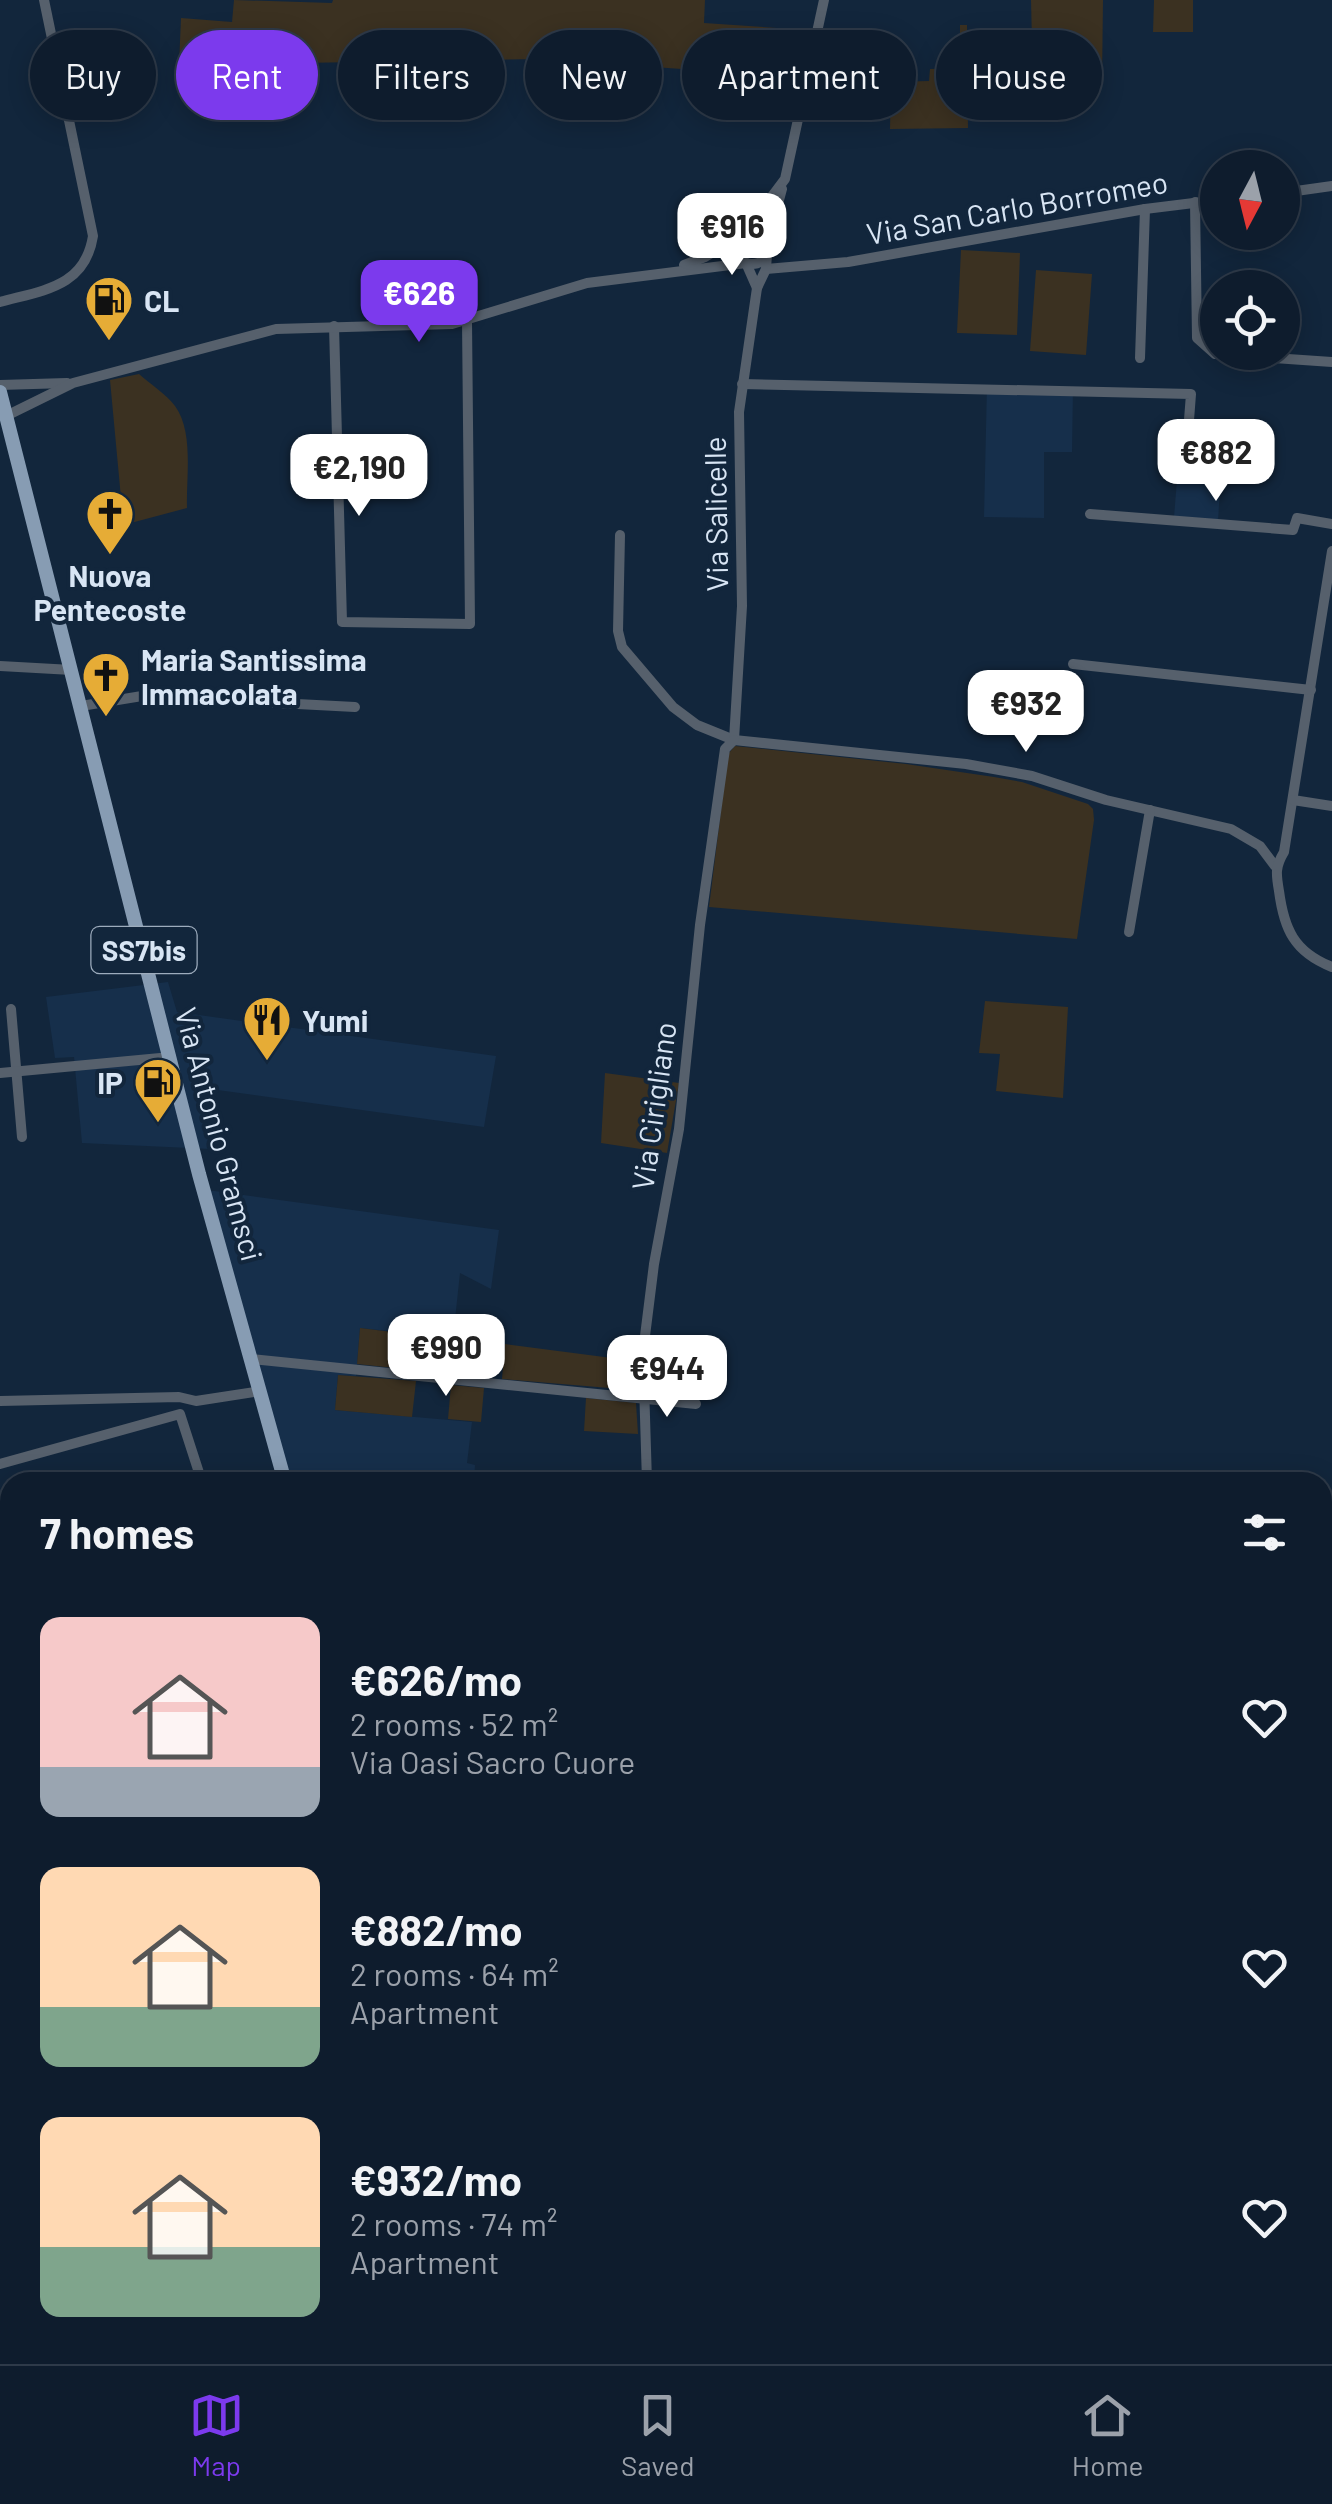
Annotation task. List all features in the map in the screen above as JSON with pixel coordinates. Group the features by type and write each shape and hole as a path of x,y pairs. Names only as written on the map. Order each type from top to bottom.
{"main road":[{"name":"Via Antonio Gramsci","path":"0,389 198,1174 282,1472"}],"street":[{"path":"0,302 60,285 85,265 93,236 44,0"},
{"path":"756,288 766,270 768,242 824,0"},
{"path":"756,288 736,250 743,233 785,179"},
{"path":"1300,190 1332,186"},
{"path":"1195,202 1198,338 1215,354 1332,362"},
{"name":"Via San Carlo Borromeo","path":"766,270 848,262 1200,202"},
{"path":"1140,358 1145,209"},
{"path":"669,270 705,257 743,233 756,231 768,242"},
{"path":"3,412 73,383 276,329 467,321 569,288 669,270 760,262 768,254"},
{"name":"Via Salicelle","path":"734,740 742,606 739,412 756,288"},
{"path":"334,326 342,622 470,624 467,321"},
{"path":"0,389 73,383"},
{"path":"742,384 1191,394 1185,472"},
{"path":"1090,514 1294,530 1298,518 1332,524"},
{"path":"620,534 618,631 622,647 672,708 696,725 734,740 966,764 1032,776 1106,800 1230,829 1260,846 1276,866 1283,920 1291,939 1305,954 1332,967"},
{"path":"1276,866 1284,852 1332,550"},
{"path":"1073,664 1311,690"},
{"path":"0,666 72,670"},
{"path":"81,706 142,696 355,706"},
{"name":"Via Cirigliano","path":"647,1472 643,1352 654,1264 679,1129 700,925 725,750 734,740"},
{"path":"1293,800 1332,806"},
{"path":"1129,932 1150,810"},
{"path":"11,1008 22,1137"},
{"path":"0,1073 171,1057"},
{"path":"251,1359 696,1404"},
{"path":"0,1401 180,1396 196,1401 260,1391"},
{"path":"0,1464 180,1414 199,1472"}],"shaded area":[{"path":"234,0 705,0 704,23 807,30 682,30 682,69 662,68 662,30 525,30 525,59 505,60 505,30 338,30 338,62 318,63 318,30 180,30 181,18 232,22"},
{"path":"1031,0 1103,0 1102,82 1102,30 1032,30"},
{"path":"1154,0 1193,0 1193,32 1153,32"},
{"path":"930,69 936,69 936,120 968,120 968,128 890,129 890,120 916,120 916,81 929,81"},
{"path":"961,250 1020,253 1017,335 957,333"},
{"path":"1036,270 1092,274 1086,355 1030,351"},
{"path":"139,374 171,402 181,417 188,455 187,508 127,524 119,499 110,380"},
{"path":"987,385 1073,387 1072,452 1044,452 1044,518 984,517"},
{"path":"1179,456 1222,459 1218,521 1174,517"},
{"path":"735,746 994,777 1088,804 1094,820 1077,939 709,907 728,754"},
{"path":"168,982 177,1012 496,1056 484,1127 196,1087 211,1149 82,1143 74,1057 55,1058 46,997"},
{"path":"985,1001 1068,1007 1063,1098 996,1091 1000,1054 979,1053"},
{"path":"605,1073 679,1083 667,1153 601,1143"},
{"path":"207,1190 499,1230 491,1289 460,1273 453,1338 360,1328 356,1376 338,1375 335,1410 472,1422 467,1463 475,1465 475,1472 285,1472"},
{"path":"360,1328 409,1334 404,1369 357,1364"},
{"path":"505,1344 635,1361 633,1390 502,1379"},
{"path":"338,1375 416,1381 412,1417 335,1410"},
{"path":"451,1385 484,1388 481,1422 448,1419"},
{"path":"586,1398 636,1403 638,1434 584,1431"}],"place":[{"name":"CL","path":"109,342"},
{"name":"Nuova Pentecoste","path":"110,556"},
{"name":"Maria Santissima Immacolata","path":"106,718"},
{"name":"Yumi","path":"267,1062"},
{"name":"IP","path":"158,1124"}]}
